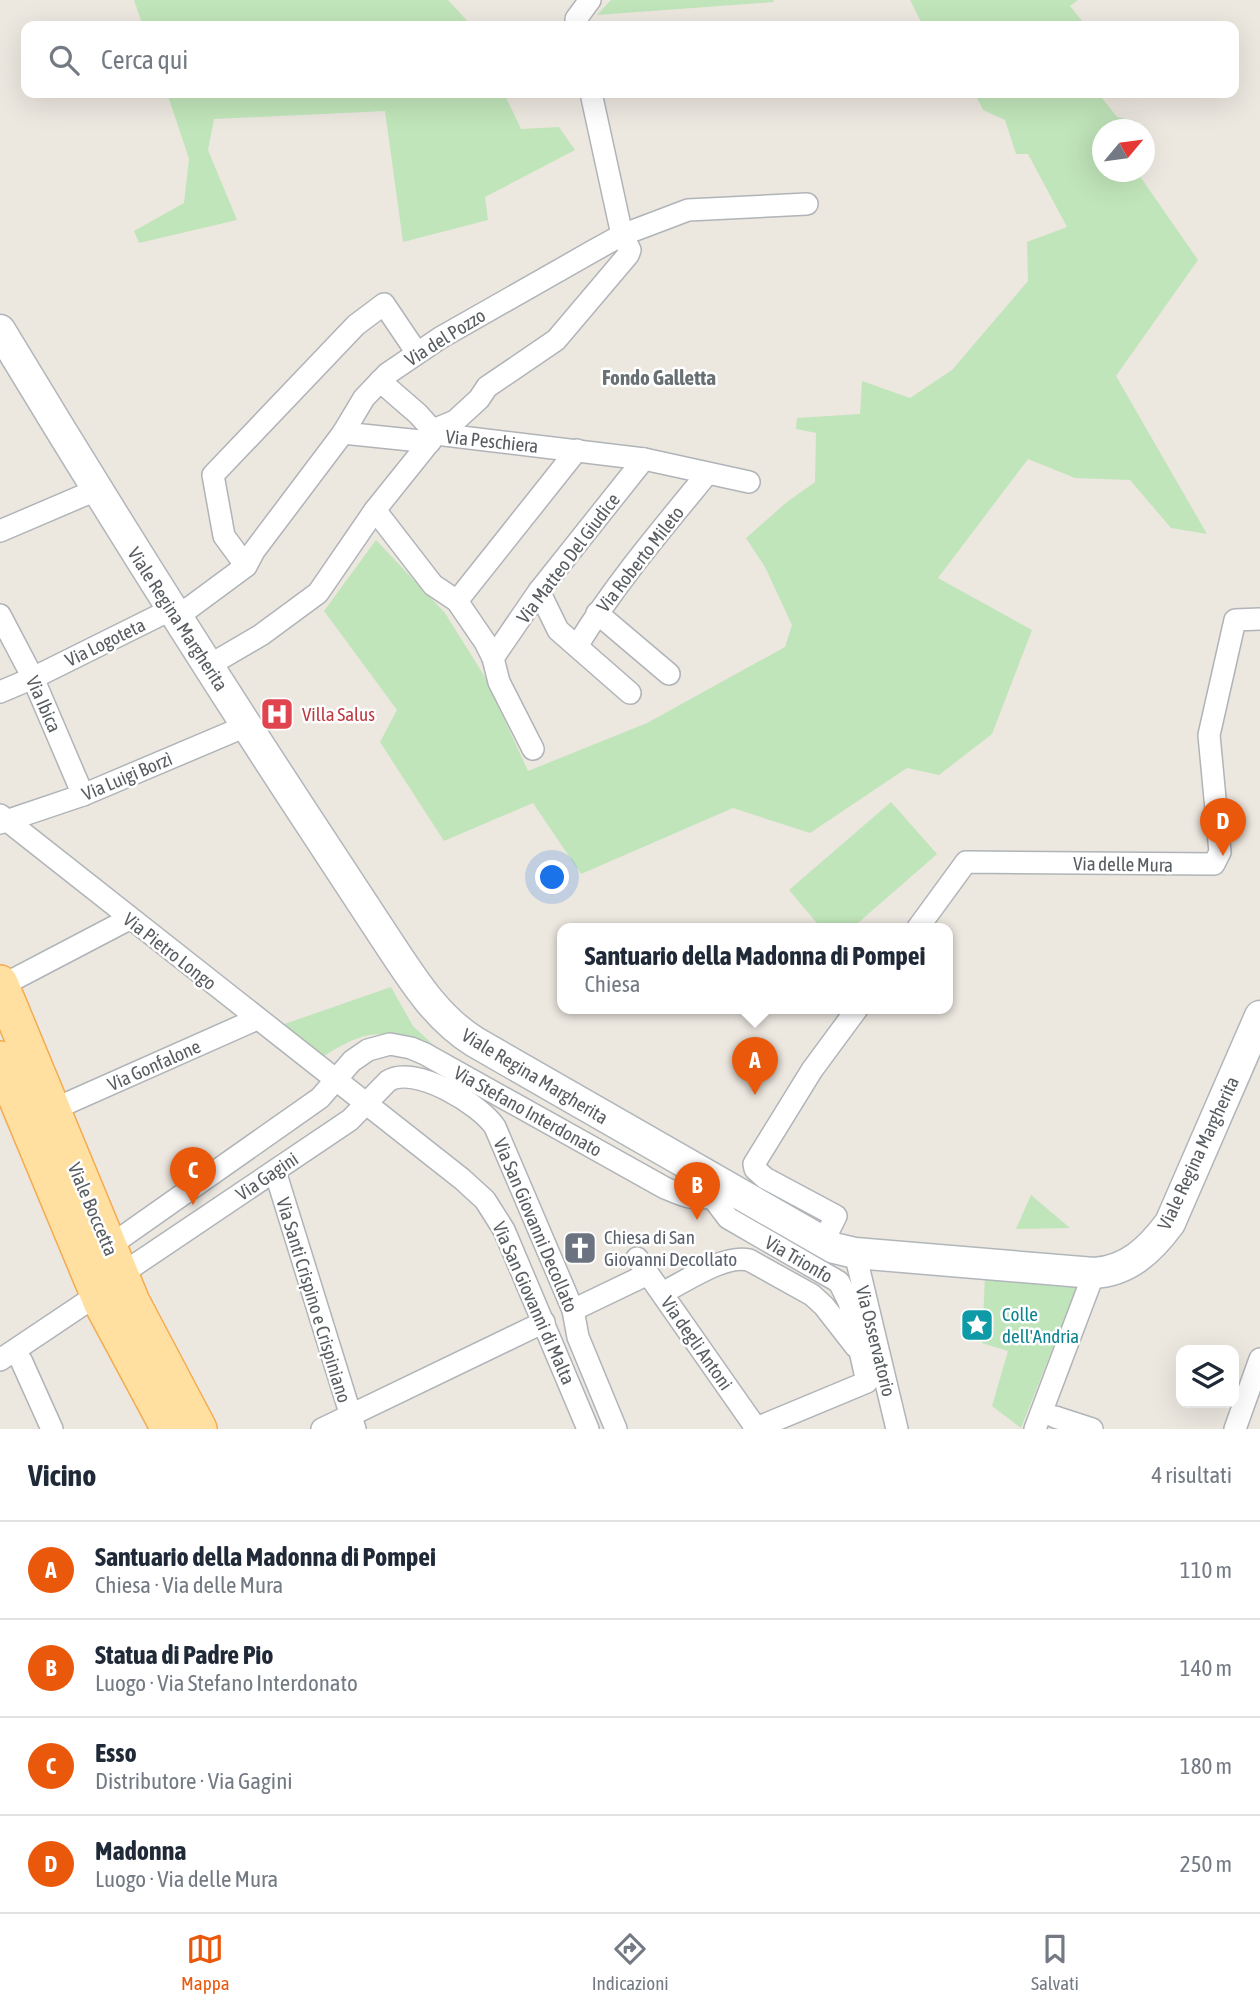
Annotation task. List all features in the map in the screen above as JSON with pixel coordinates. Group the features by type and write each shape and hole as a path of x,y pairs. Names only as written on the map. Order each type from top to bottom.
{"main road":[{"name":"Viale Regina Margherita","path":"0,331 96,491 246,726 408,972 447,1021 475,1042 717,1190 834,1248 855,1253 1094,1273 1118,1269 1131,1263 1159,1238 1170,1223 1260,1016"},
{"name":"Viale Boccetta","path":"1,984 51,1110 106,1278 199,1429"},
{"name":"Viale Boccetta","path":"0,1059 106,1278 169,1429"}],"street":[{"path":"576,21 590,0"},
{"path":"342,433 433,436 455,421 479,399 487,387 556,340 628,255 630,250 622,235 593,98"},
{"name":"Via del Pozzo","path":"174,613 246,566 254,551 342,433 364,398 380,381 417,353 622,235 688,210 807,204"},
{"path":"246,566 224,536 213,475 356,324 384,304 417,353"},
{"path":"380,381 418,414 433,436"},
{"name":"Via Peschiera","path":"208,666 261,635 318,593 375,510 433,436 644,459 749,482"},
{"path":"457,601 577,450"},
{"name":"Via Matteo Del Giudice","path":"493,658 538,591 644,459"},
{"name":"Via Roberto Mileto","path":"576,646 633,564 707,474"},
{"path":"0,531 96,491"},
{"path":"375,510 433,585 457,601 485,642 493,658 499,682 533,749"},
{"path":"538,591 558,630 630,693"},
{"name":"Via Logoteta","path":"0,692 174,613"},
{"path":"597,613 669,674"},
{"name":"Via Ibica","path":"0,615 33,678 83,795"},
{"name":"Via delle Mura","path":"921,923 966,862 1214,864 1220,852 1209,746 1211,727 1235,620 1260,619"},
{"name":"Via Luigi Borzì","path":"2,820 83,795 246,726"},
{"name":"Via Pietro Longo","path":"2,820 335,1081"},
{"path":"1,984 130,919"},
{"path":"823,1241 836,1216 765,1178 755,1169 754,1164 812,1070 853,1014"},
{"name":"Via Gonfalone","path":"51,1110 257,1020"},
{"name":"Via Stefano Interdonato","path":"335,1081 352,1061 376,1047 390,1044 411,1048 665,1188 695,1199 717,1190"},
{"name":"Via San Giovanni Decollato","path":"366,1104 387,1081 406,1075 439,1086 490,1119 573,1310 578,1337 616,1429"},
{"name":"Via San Giovanni di Malta","path":"335,1081 462,1179 485,1200 504,1230 588,1429"},
{"name":"Via Gagini","path":"106,1278 320,1098 335,1081"},
{"name":"Via Gagini","path":"106,1278 275,1171 350,1120 366,1104"},
{"name":"Via Santi Crispino e Crispiniano","path":"275,1171 352,1422"},
{"name":"Via Trionfo","path":"717,1190 728,1218 839,1282 849,1302 867,1382 755,1428"},
{"name":"Via Osservatorio","path":"855,1253 897,1429"},
{"path":"662,1293 725,1261 741,1258 749,1260 812,1295 824,1306 859,1352"},
{"name":"Via degli Antoni","path":"573,1310 642,1266 755,1428"},
{"path":"1035,1429 1094,1273"},
{"path":"0,1375 11,1360 106,1278"},
{"path":"322,1429 352,1422 544,1322"},
{"path":"1235,1429 1260,1359"},
{"path":"11,1360 52,1429"},
{"path":"1055,1417 1092,1429"}],"green space":[{"path":"134,0 448,0 467,21 141,21"},
{"path":"611,0 773,0 774,2 597,15"},
{"path":"910,0 1078,0 1070,6 1082,21 920,21"},
{"path":"169,98 506,98 521,129 559,127 575,150 485,197 488,220 403,242 385,111 214,119 208,150 237,220 139,243 134,231 184,203 189,159"},
{"path":"977,98 1102,98 1117,117 1126,119 1092,119 1092,182 1144,182 1198,260 1116,376 1207,534 1171,528 1130,480 1075,478 1028,459 938,578 1032,630 992,734 939,775 907,768 810,833 733,808 581,874 533,803 444,841 380,742 397,710 324,611 376,540 445,613 485,677 528,771 647,723 785,647 792,625 765,567 746,538 787,502 815,482 816,433 796,429 797,418 860,414 862,381 910,398 952,370 1028,281 1027,242 1067,227 1028,154 1016,154 1005,120 983,110"},
{"path":"891,802 937,854 858,923 817,923 789,890"},
{"path":"391,987 413,1026 442,1053 406,1039 378,1034 352,1041 318,1060 273,1028"},
{"path":"1031,1195 1070,1228 1016,1229"},
{"path":"985,1275 1079,1282 1021,1428 992,1406 1008,1351 982,1343"}],"place":[{"name":"Villa Salus","path":"277,714"},
{"name":"Madonna","path":"1223,856"},
{"name":"Santuario della Madonna di Pompei","path":"755,1095"},
{"name":"Esso","path":"193,1205"},
{"name":"Statua di Padre Pio","path":"697,1220"},
{"name":"Chiesa di San Giovanni Decollato","path":"580,1248"},
{"name":"Colle dell'Andria","path":"977,1325"}],"district":[{"name":"Fondo Galletta","path":"659,378"}]}
